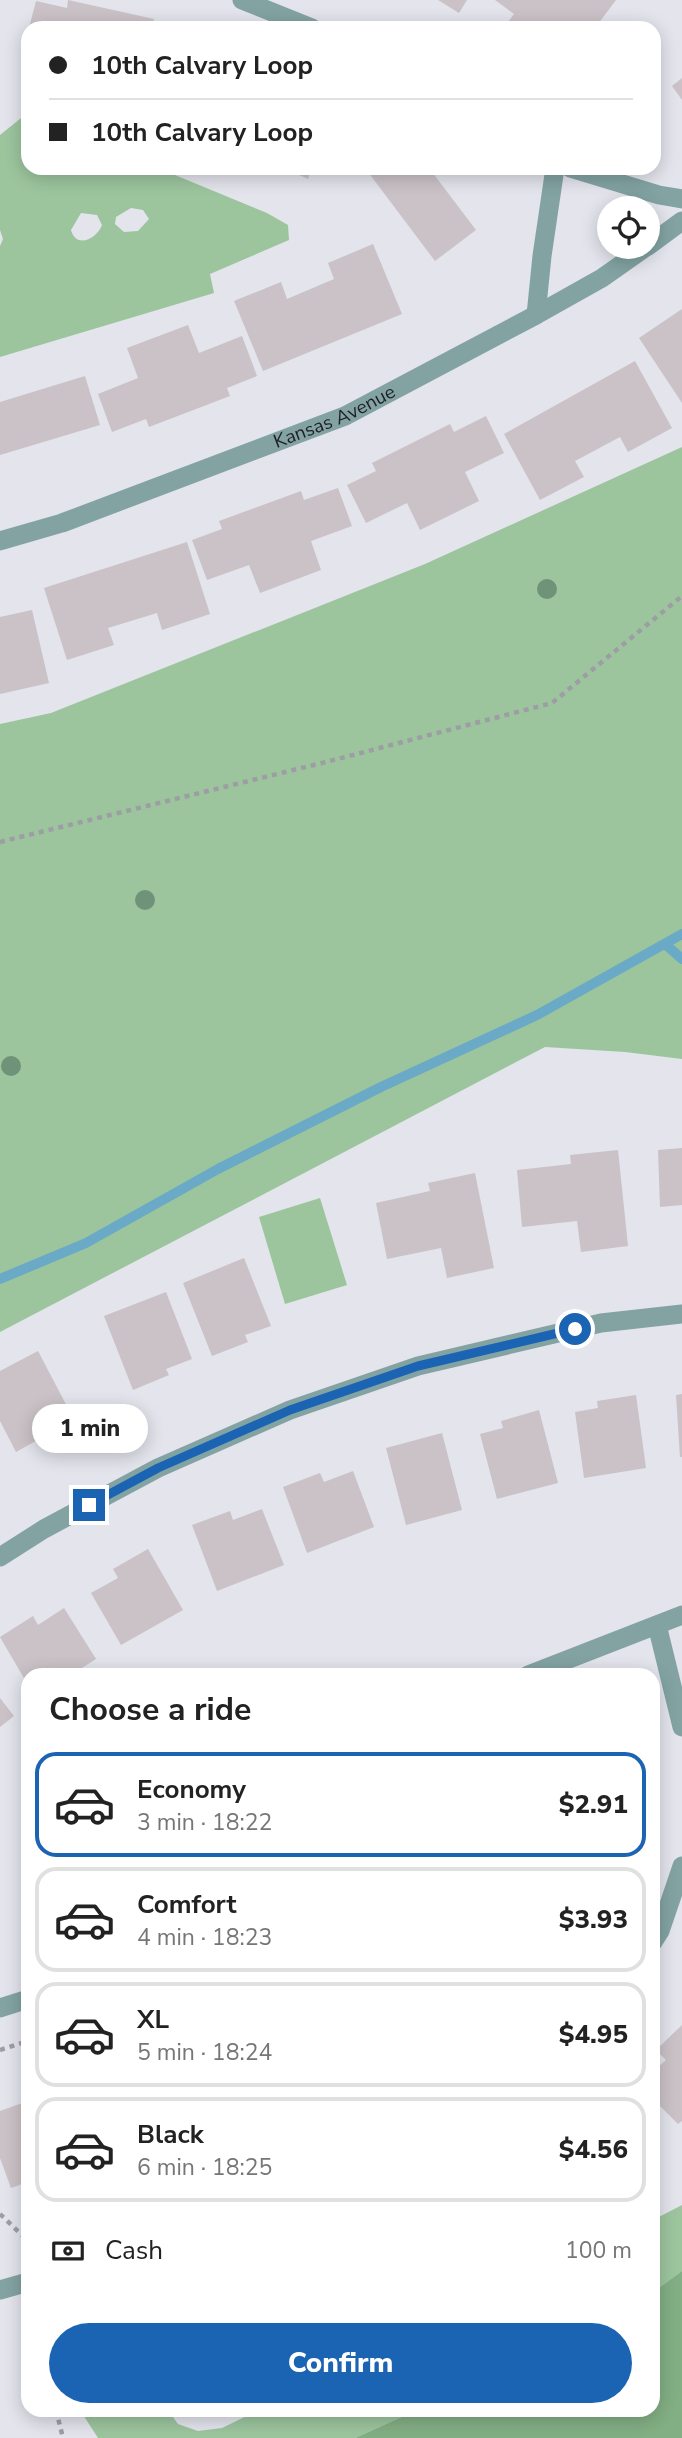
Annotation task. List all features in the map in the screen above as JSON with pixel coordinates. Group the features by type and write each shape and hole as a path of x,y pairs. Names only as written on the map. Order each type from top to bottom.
{"street":[{"path":"242,0 294,21"},
{"path":"536,315 554,175"},
{"path":"593,175 659,195 682,199"},
{"name":"Kansas Avenue","path":"660,237 682,221"},
{"name":"Kansas Avenue","path":"0,541 62,523 345,416 536,315 602,278 629,259"},
{"path":"0,1558 44,1529 158,1468 290,1410 418,1366 601,1323 682,1314"},
{"path":"546,1668 682,1615"},
{"path":"657,1625 682,1727"},
{"path":"660,1931 682,1866"},
{"path":"0,2008 21,2000"},
{"path":"0,2290 21,2284"}],"path":[{"path":"0,842 552,703 682,596"},
{"path":"0,2050 21,2043"},
{"path":"0,2214 21,2234"},
{"path":"58,2417 63,2438"}],"green space":[{"path":"21,118 21,175 175,175 267,213 288,225 289,240 210,274 214,293 0,357 0,246 3,239 0,230 0,135","holes":["131,208 143,210 149,219 138,231 124,232 115,224 116,217","81,213 97,215 102,225 96,234 86,240 77,239 71,230"]},
{"path":"682,447 682,1059 545,1047 0,1332 0,724 51,713 425,564"},
{"path":"320,1198 347,1285 285,1304 259,1217"},
{"path":"682,2205 682,2271 660,2287 660,2216"},
{"path":"682,2271 682,2438 355,2438 402,2417 660,2417 660,2287"},
{"path":"84,2417 173,2417 178,2424 198,2431 222,2428 245,2417 402,2417 355,2438 98,2438"}],"building":[{"path":"68,0 154,19 31,21 36,1 67,8"},
{"path":"438,0 467,0 459,13"},
{"path":"495,0 616,0 600,21 509,21 514,14"},
{"path":"682,78 682,100 672,86"},
{"path":"370,175 434,175 476,230 435,261"},
{"path":"373,244 402,314 263,371 234,301 281,282 287,299 334,279 328,263"},
{"path":"682,309 682,403 639,338"},
{"path":"188,325 199,353 242,336 257,376 227,388 230,396 149,427 146,419 112,432 98,394 138,378 127,348"},
{"path":"635,361 672,428 628,452 620,437 575,461 584,477 540,500 504,434"},
{"path":"85,376 100,425 0,455 0,402"},
{"path":"486,416 504,453 465,472 479,501 420,530 407,503 366,523 347,485 376,471 372,463 450,424 454,432"},
{"path":"338,488 352,526 311,541 321,570 260,593 249,565 207,580 192,540 222,529 219,521 301,491 304,500"},
{"path":"187,542 210,614 162,630 157,613 108,628 114,645 67,660 44,588"},
{"path":"32,610 49,683 0,694 0,617"},
{"path":"682,1148 682,1205 660,1207 658,1150"},
{"path":"618,1150 628,1246 581,1252 577,1221 522,1227 517,1170 571,1164 570,1155"},
{"path":"475,1173 494,1268 447,1278 441,1248 387,1259 376,1203 430,1191 428,1183"},
{"path":"244,1258 271,1326 245,1335 248,1342 212,1356 183,1283"},
{"path":"166,1292 192,1359 166,1369 169,1375 133,1390 104,1316"},
{"path":"38,1351 71,1414 47,1427 50,1433 16,1452 0,1421 0,1371"},
{"path":"682,1394 682,1457 680,1457 676,1395"},
{"path":"636,1395 646,1468 584,1478 575,1412 598,1408 597,1401"},
{"path":"539,1410 558,1483 497,1499 480,1434 503,1428 501,1421"},
{"path":"442,1433 462,1510 406,1525 386,1448"},
{"path":"353,1471 374,1527 307,1553 283,1487 320,1473 324,1482"},
{"path":"262,1509 284,1565 217,1591 192,1525 230,1511 233,1520"},
{"path":"148,1549 183,1610 121,1645 91,1593 118,1578 113,1569"},
{"path":"64,1608 96,1659 82,1668 21,1668 21,1673 0,1637 33,1616 38,1625"},
{"path":"0,1698 14,1716 0,1727"},
{"path":"682,2025 682,2121 678,2124 660,2106 660,2066 666,2060 660,2054 660,2046"},
{"path":"21,2104 21,2184 11,2188 0,2158 0,2111"}],"waterway":[{"path":"0,1279 86,1243 218,1169 381,1087 537,1015 682,934"},
{"path":"665,944 682,959"}],"route":[{"path":"89,1505 158,1468 290,1410 418,1366 575,1329"}]}
